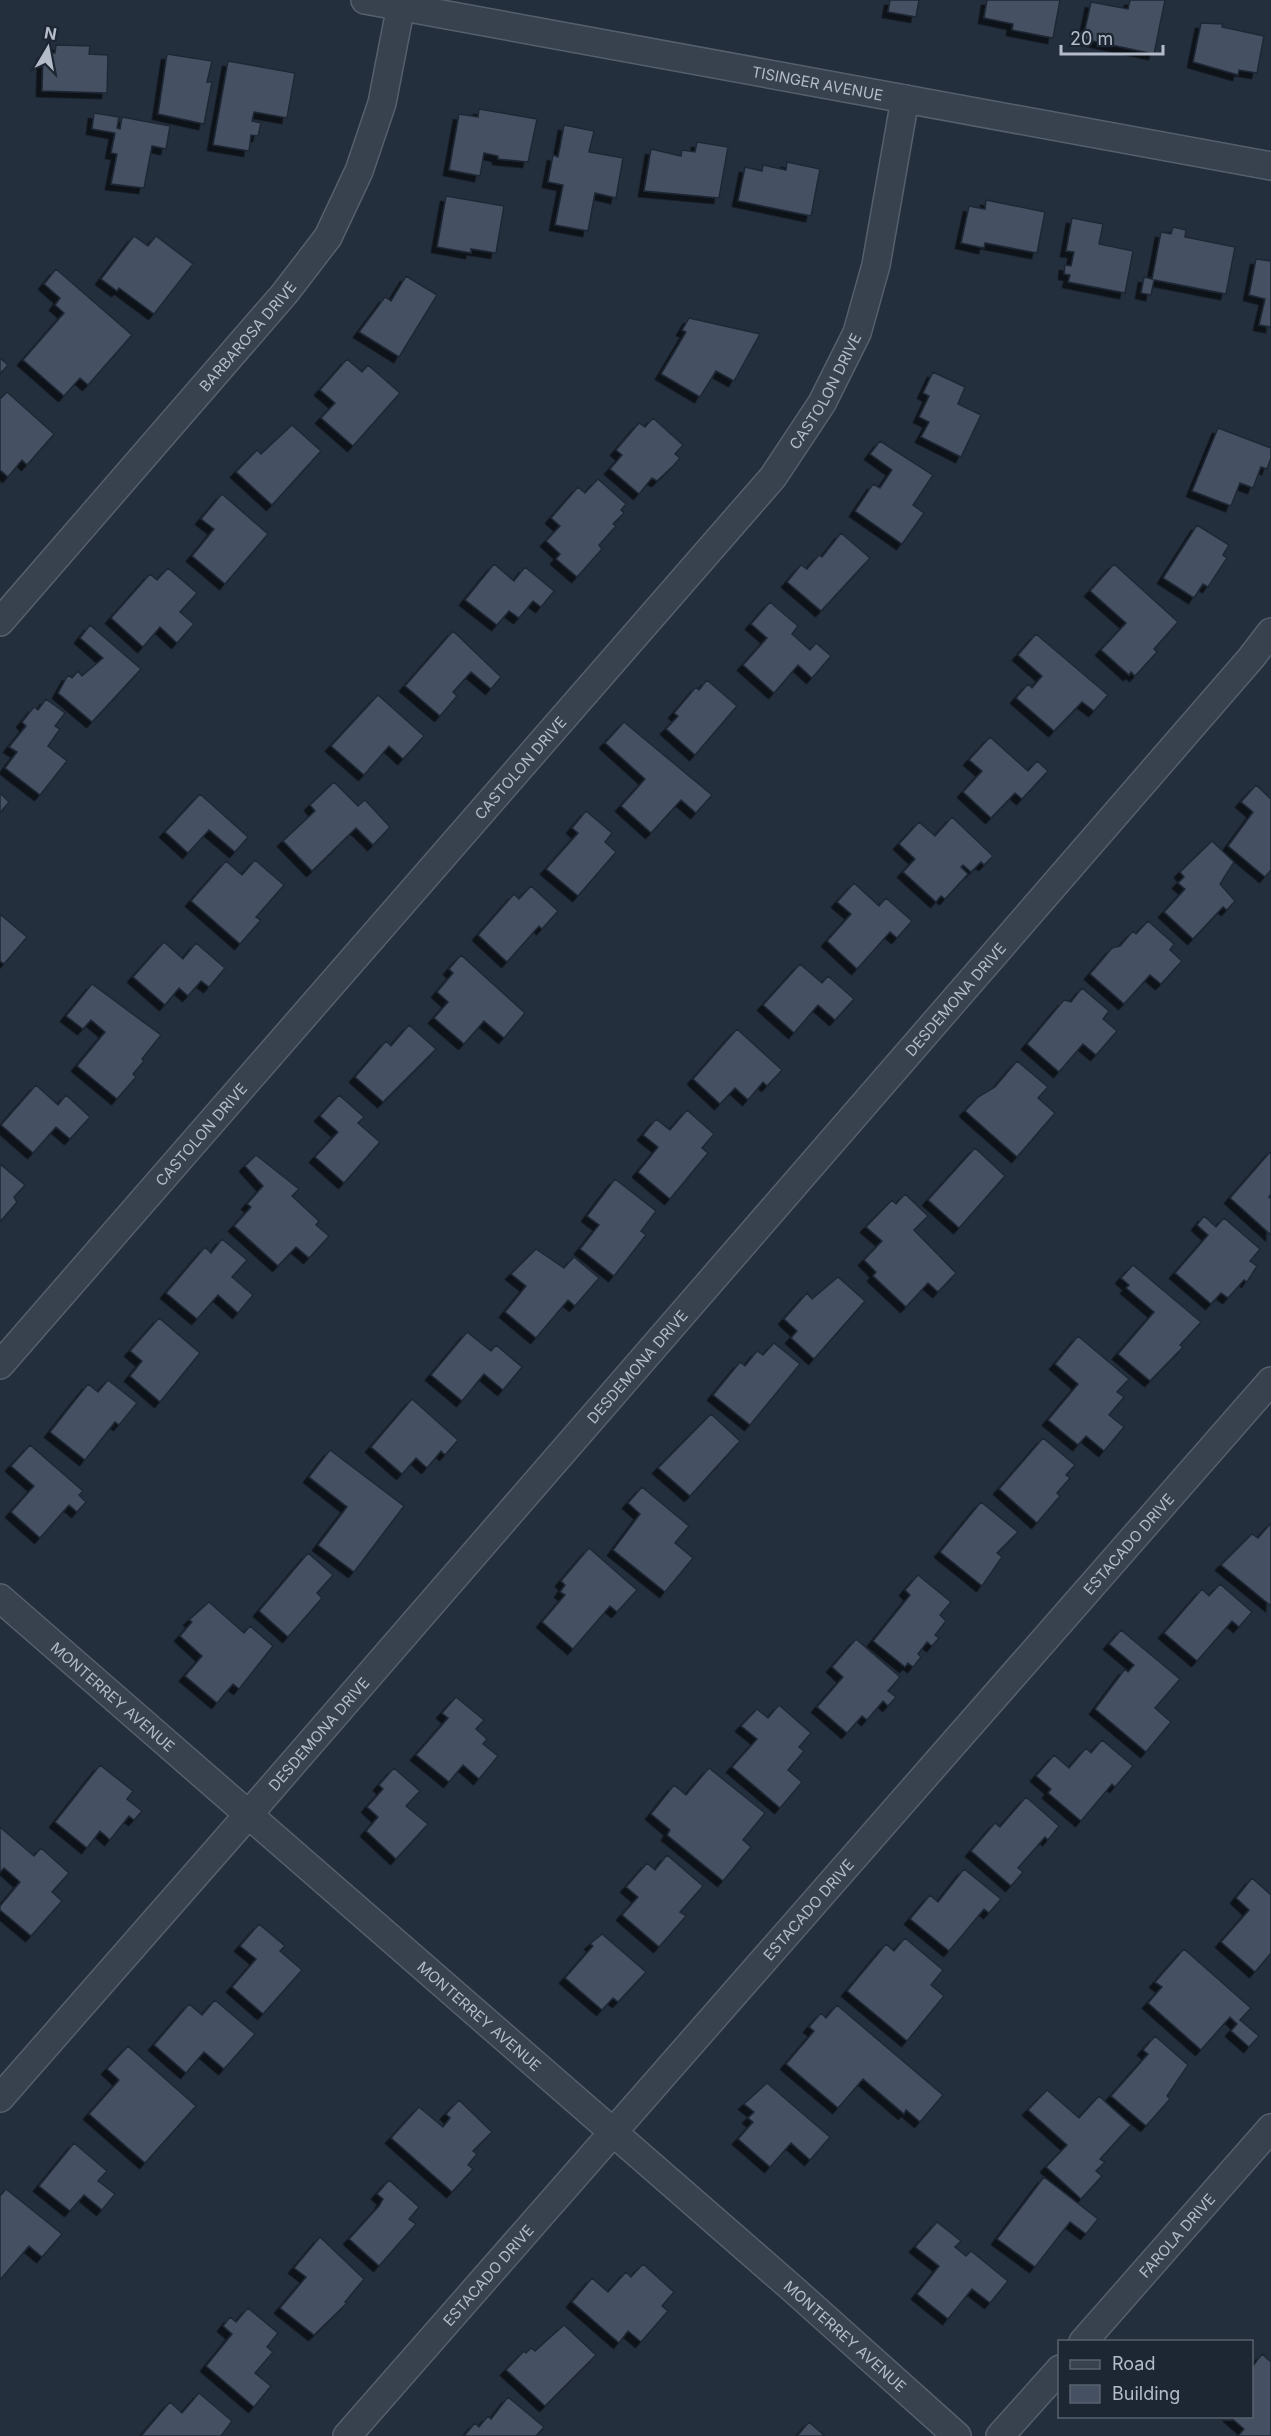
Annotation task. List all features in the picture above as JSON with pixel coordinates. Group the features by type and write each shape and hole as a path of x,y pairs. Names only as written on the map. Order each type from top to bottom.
{"street":[{"name":"TISINGER AVENUE","path":"365,0 401,3 1271,166"},
{"name":"BARBAROSA DRIVE","path":"0,621 285,293 328,237 359,171 382,103 401,3"},
{"name":"CASTOLON DRIVE","path":"0,1365 773,477 822,403 857,333 876,265 904,99"},
{"name":"DESDEMONA DRIVE","path":"0,2098 248,1815 1251,658 1271,632"},
{"name":"ESTACADO DRIVE","path":"347,2436 1271,1382"},
{"name":"MONTERREY AVENUE","path":"0,1598 793,2289 957,2436"},
{"name":"FAROLA DRIVE","path":"1085,2340 1271,2128"},
{"path":"1000,2436 1058,2370"}],"building":[{"path":"890,0 919,0 916,17 888,12"},
{"path":"987,0 1060,0 1053,38 1012,30 1013,24 984,18"},
{"path":"1130,0 1165,0 1154,54 1083,39 1091,2 1128,9"},
{"path":"1201,23 1223,24 1222,27 1264,36 1257,73 1239,70 1238,75 1193,62"},
{"path":"56,45 90,46 89,54 108,55 107,93 42,91 43,53 55,53"},
{"path":"167,54 212,61 207,82 212,82 204,124 158,114"},
{"path":"228,61 295,73 287,118 254,112 252,121 261,123 258,136 251,135 249,151 213,145"},
{"path":"479,109 537,119 528,162 498,159 498,156 484,153 480,176 449,170 459,114 478,117"},
{"path":"94,113 119,117 117,128 120,129 122,117 170,126 166,149 152,146 144,188 111,184 117,154 111,153 115,133 92,129"},
{"path":"564,125 594,131 589,152 623,158 616,198 595,193 588,231 555,225 563,185 548,182 553,155 558,157"},
{"path":"697,142 728,147 719,198 644,191 651,149 681,156 682,150 695,152"},
{"path":"787,162 820,169 811,216 738,201 745,167 762,171 763,165 786,170"},
{"path":"446,196 504,206 496,253 471,249 471,253 437,247"},
{"path":"986,200 1045,212 1037,253 985,243 984,248 961,243 969,206 985,209"},
{"path":"1072,218 1103,224 1099,244 1133,251 1125,293 1068,282 1070,275 1064,274 1065,265 1071,266 1074,252 1066,251"},
{"path":"1173,227 1186,230 1185,237 1235,247 1226,294 1154,280 1151,295 1141,293 1144,277 1152,279 1161,232 1171,234"},
{"path":"134,236 148,246 156,236 193,264 154,314 119,288 117,291 101,279"},
{"path":"1256,259 1271,261 1271,327 1259,325 1265,299 1249,295"},
{"path":"56,269 132,335 88,385 80,378 64,396 23,360 64,313 55,305 60,298 44,284"},
{"path":"406,276 437,295 399,357 359,332 385,297 391,301"},
{"path":"689,318 760,334 734,381 716,371 700,397 661,374 686,332 682,330"},
{"path":"0,358 8,365 0,374"},
{"path":"347,359 362,372 368,365 400,393 353,446 321,418 335,403 320,390"},
{"path":"933,372 965,387 958,404 981,415 961,457 921,437 929,422 919,417 929,396 923,393"},
{"path":"7,392 54,434 27,465 22,460 8,477 0,470 0,399"},
{"path":"653,418 683,445 675,454 680,458 674,465 657,481 652,478 639,494 610,469 622,455 616,450 639,423 645,427"},
{"path":"292,425 321,451 272,505 236,472 257,450 261,454"},
{"path":"1218,428 1271,448 1271,458 1267,469 1261,467 1253,488 1240,483 1231,506 1192,491"},
{"path":"880,441 933,475 913,505 924,513 902,544 855,511 873,484 880,488 892,470 870,454"},
{"path":"598,479 626,504 621,510 624,513 613,524 616,526 599,545 602,549 577,577 556,559 560,554 546,541 560,526 551,518 578,487 585,493"},
{"path":"222,494 268,534 225,584 192,556 214,529 201,519"},
{"path":"1197,525 1229,545 1223,555 1227,558 1208,587 1203,584 1194,598 1163,578"},
{"path":"841,533 870,558 821,611 787,582 801,565 807,569 819,555 822,557"},
{"path":"494,564 514,581 525,567 554,591 541,607 533,601 519,618 509,611 497,625 465,600"},
{"path":"1114,564 1178,622 1154,649 1157,652 1135,676 1131,672 1129,675 1101,650 1126,623 1090,591"},
{"path":"168,568 197,593 180,612 194,624 177,643 160,627 143,647 111,618 150,574 157,580"},
{"path":"770,602 798,626 792,634 810,650 816,643 831,656 812,678 798,665 774,693 743,665 767,638 751,624"},
{"path":"90,625 141,669 92,722 58,693 68,675 72,678 78,671 82,676 103,658 80,638"},
{"path":"453,631 501,677 491,689 471,672 453,692 457,696 440,716 405,686"},
{"path":"1036,634 1108,695 1094,711 1082,702 1054,731 1016,698 1028,684 1032,688 1042,676 1018,655"},
{"path":"707,680 737,706 695,755 666,729 678,716 674,713 696,687 699,690"},
{"path":"378,695 424,736 403,759 389,746 364,775 331,746"},
{"path":"46,699 65,713 55,726 60,729 48,746 67,761 40,795 5,768 17,752 9,747 26,726 22,722 34,707 38,710"},
{"path":"624,722 712,795 696,813 681,800 651,833 621,806 645,779 605,743"},
{"path":"990,737 1028,771 1037,761 1048,771 1022,799 1015,793 991,818 963,792 982,771 969,760"},
{"path":"334,782 358,806 365,800 390,827 373,845 356,828 312,871 283,841 315,811 310,805"},
{"path":"1256,785 1271,799 1271,870 1265,877 1228,846 1253,812 1241,802"},
{"path":"0,793 9,802 0,813"},
{"path":"200,794 248,837 235,852 209,830 188,853 165,832"},
{"path":"586,811 612,833 605,842 616,852 578,896 546,869 578,833 572,828"},
{"path":"952,817 993,856 984,865 981,862 971,872 963,865 961,867 968,874 945,899 941,896 936,902 903,872 915,859 899,844 919,822 935,836"},
{"path":"1212,841 1234,862 1220,884 1235,901 1227,910 1223,907 1193,939 1164,912 1185,889 1178,883 1184,877 1180,872"},
{"path":"255,860 284,885 256,917 261,920 240,944 191,901 226,861 242,875"},
{"path":"854,883 879,906 886,898 912,921 897,938 890,932 857,969 827,941 851,914 837,902"},
{"path":"531,886 558,911 542,929 539,926 507,962 478,935 514,894 519,899"},
{"path":"0,914 27,937 4,964 0,961"},
{"path":"1148,921 1174,944 1170,950 1182,961 1161,984 1150,975 1124,1004 1090,974 1112,948 1120,946 1133,931 1136,934"},
{"path":"164,942 183,959 196,943 225,968 209,987 201,981 188,996 179,988 165,1005 133,977"},
{"path":"461,955 525,1013 504,1038 484,1021 464,1044 434,1018 448,1002 437,992 453,973 449,969"},
{"path":"800,964 822,983 828,976 854,999 835,1020 818,1005 794,1033 763,1005"},
{"path":"92,984 161,1035 133,1074 136,1077 117,1099 77,1066 105,1032 91,1020 83,1029 66,1016"},
{"path":"1082,988 1109,1011 1103,1019 1117,1031 1096,1055 1083,1044 1059,1072 1027,1044 1064,1000 1071,1002"},
{"path":"409,1025 436,1049 383,1102 355,1077 386,1041 391,1046"},
{"path":"737,1029 782,1070 767,1086 763,1082 748,1100 735,1088 720,1104 693,1079"},
{"path":"1017,1061 1048,1087 1038,1098 1055,1113 1017,1157 965,1111 978,1097 995,1087"},
{"path":"36,1085 58,1105 66,1095 90,1117 70,1139 56,1127 33,1153 1,1125"},
{"path":"339,1095 364,1117 358,1123 380,1142 344,1183 315,1157 338,1132 320,1116"},
{"path":"687,1110 714,1134 702,1148 708,1153 670,1199 638,1172 658,1147 643,1135 656,1119 670,1130"},
{"path":"975,1148 1005,1176 959,1228 928,1200"},
{"path":"1271,1151 1271,1194 1269,1197 1271,1199 1271,1235 1230,1198"},
{"path":"256,1155 299,1189 292,1196 319,1221 316,1225 329,1236 309,1258 296,1247 278,1266 234,1226 251,1207 247,1204 263,1186 245,1166"},
{"path":"0,1164 25,1185 14,1197 17,1202 0,1222"},
{"path":"615,1179 656,1211 641,1231 646,1235 614,1276 580,1249 599,1225 587,1216"},
{"path":"905,1194 928,1216 914,1230 956,1273 938,1292 928,1283 906,1307 873,1276 876,1272 864,1260 882,1241 866,1227 892,1200 896,1204"},
{"path":"1204,1216 1216,1227 1224,1218 1260,1249 1250,1261 1257,1266 1247,1282 1244,1280 1228,1298 1221,1293 1211,1304 1175,1273 1208,1235 1197,1225"},
{"path":"222,1239 247,1260 232,1277 253,1295 238,1313 218,1295 197,1319 166,1293 205,1247 211,1253"},
{"path":"536,1249 564,1268 574,1257 599,1278 575,1306 568,1300 536,1338 505,1312 526,1286 511,1274"},
{"path":"1133,1265 1201,1322 1180,1345 1183,1347 1150,1381 1118,1354 1154,1312 1126,1288 1129,1285 1121,1278"},
{"path":"838,1277 865,1301 814,1359 791,1338 797,1331 784,1319 807,1293 812,1299"},
{"path":"159,1318 200,1353 160,1402 130,1376 142,1361 130,1351"},
{"path":"467,1332 491,1351 496,1345 522,1367 503,1390 484,1374 462,1401 431,1375"},
{"path":"1078,1336 1129,1379 1117,1392 1124,1397 1109,1415 1124,1427 1104,1451 1086,1436 1078,1445 1048,1420 1078,1384 1055,1364"},
{"path":"774,1343 800,1364 750,1425 713,1395 740,1362 745,1366 757,1351 763,1355"},
{"path":"108,1380 137,1403 119,1425 115,1422 85,1460 50,1432 88,1384 98,1392"},
{"path":"412,1399 458,1440 445,1455 441,1451 427,1468 416,1458 402,1474 371,1447"},
{"path":"711,1414 740,1441 690,1496 658,1468"},
{"path":"1043,1438 1075,1465 1066,1475 1070,1478 1057,1493 1060,1496 1037,1523 999,1489"},
{"path":"30,1445 83,1491 79,1495 86,1502 77,1512 69,1505 40,1538 11,1512 34,1486 11,1466"},
{"path":"330,1450 404,1506 354,1572 318,1545 347,1507 309,1477"},
{"path":"642,1487 689,1526 675,1543 693,1558 665,1592 613,1550 640,1514 628,1503"},
{"path":"981,1502 1018,1532 997,1553 1002,1557 982,1586 940,1552"},
{"path":"1271,1523 1271,1606 1221,1565 1252,1534 1258,1538"},
{"path":"589,1548 637,1590 617,1612 610,1606 573,1649 542,1622 565,1595 560,1592 565,1585 561,1581"},
{"path":"308,1553 333,1575 317,1593 322,1598 288,1637 259,1611"},
{"path":"918,1575 951,1602 940,1615 946,1621 935,1635 939,1638 932,1646 927,1642 918,1654 921,1657 913,1667 908,1663 905,1667 873,1641 910,1595 905,1590"},
{"path":"1220,1584 1252,1612 1239,1627 1232,1621 1197,1661 1164,1633 1202,1589 1209,1596"},
{"path":"209,1602 244,1633 250,1626 273,1646 239,1689 233,1684 217,1703 185,1676 202,1656 180,1636 192,1622 189,1620"},
{"path":"1121,1630 1180,1679 1155,1708 1171,1722 1146,1752 1095,1709 1125,1669 1128,1672 1134,1665 1109,1644"},
{"path":"856,1639 900,1677 888,1691 896,1697 888,1706 883,1701 867,1720 862,1716 847,1733 817,1707 843,1677 832,1667"},
{"path":"456,1697 484,1720 476,1729 487,1739 483,1744 498,1756 479,1779 463,1765 449,1782 416,1755 448,1718 442,1713"},
{"path":"779,1705 811,1733 799,1747 804,1751 788,1770 802,1782 780,1808 732,1767 757,1739 741,1726 757,1709 768,1718"},
{"path":"1102,1740 1133,1766 1115,1787 1112,1784 1081,1821 1048,1793 1051,1789 1036,1776 1054,1755 1069,1768 1086,1748 1091,1753"},
{"path":"100,1765 133,1791 127,1799 142,1811 134,1820 129,1816 110,1840 100,1831 87,1848 55,1822"},
{"path":"394,1768 420,1791 406,1806 428,1824 396,1859 366,1831 378,1817 367,1807 383,1789 379,1785"},
{"path":"709,1768 765,1813 743,1840 751,1847 723,1881 667,1835 670,1830 651,1814 674,1785 686,1795"},
{"path":"1026,1797 1059,1826 1048,1840 1045,1837 1018,1868 1023,1872 1011,1886 971,1851 995,1823 1000,1827"},
{"path":"0,1827 34,1856 41,1848 69,1873 52,1892 62,1901 31,1936 0,1910 0,1906 20,1882 4,1868 0,1872"},
{"path":"667,1855 703,1886 680,1912 686,1916 659,1947 622,1915 638,1897 626,1887 647,1863 655,1870"},
{"path":"964,1869 1001,1899 989,1913 984,1909 949,1951 910,1919 930,1895 938,1902"},
{"path":"1252,1878 1271,1895 1271,1953 1255,1972 1221,1942 1249,1910 1236,1898"},
{"path":"259,1924 285,1946 280,1951 302,1970 263,2014 232,1987 256,1959 240,1946"},
{"path":"602,1934 646,1972 618,2002 613,1998 602,2010 565,1978 593,1946 590,1944"},
{"path":"905,1938 943,1970 931,1985 944,1996 907,2041 847,1991 886,1944 894,1951"},
{"path":"1184,1949 1251,2008 1240,2020 1259,2036 1249,2047 1231,2031 1237,2024 1230,2017 1201,2050 1148,2003 1162,1987 1155,1982"},
{"path":"215,2000 255,2034 224,2069 204,2052 186,2073 154,2045 189,2004 202,2015"},
{"path":"837,2005 943,2095 920,2122 906,2110 904,2114 863,2079 838,2108 786,2064 814,2031 809,2027 821,2013 826,2018"},
{"path":"1155,2036 1188,2065 1167,2096 1170,2099 1146,2126 1111,2096 1148,2054 1143,2050"},
{"path":"128,2046 196,2106 145,2163 89,2114 119,2080 107,2069"},
{"path":"767,2083 830,2137 810,2160 791,2143 770,2167 738,2139 753,2122 748,2118 754,2112 744,2104"},
{"path":"1047,2090 1079,2118 1099,2096 1131,2125 1100,2159 1105,2162 1096,2171 1102,2176 1081,2199 1046,2167 1067,2145 1028,2110"},
{"path":"459,2100 492,2132 473,2151 477,2154 468,2165 473,2169 452,2192 391,2138 419,2107 443,2127 450,2118 446,2114"},
{"path":"74,2143 107,2171 98,2181 115,2194 102,2210 84,2195 70,2211 39,2186"},
{"path":"1044,2177 1098,2219 1086,2234 1070,2222 1035,2267 997,2239"},
{"path":"389,2180 419,2207 409,2219 416,2224 379,2266 349,2239 379,2206 383,2199 377,2194"},
{"path":"6,2189 62,2234 42,2257 29,2246 0,2280 0,2196"},
{"path":"937,2222 961,2241 955,2247 966,2256 971,2251 1008,2281 990,2303 972,2289 948,2319 917,2294 939,2266 915,2247"},
{"path":"320,2237 364,2279 345,2302 347,2303 314,2335 280,2308 306,2277 294,2268"},
{"path":"643,2264 674,2292 662,2306 668,2311 641,2342 628,2331 619,2343 572,2302 592,2278 608,2292 626,2272 631,2277"},
{"path":"248,2308 278,2333 267,2347 273,2352 255,2373 271,2386 254,2407 206,2366 232,2334 223,2326 230,2317 236,2322"},
{"path":"564,2325 596,2355 545,2406 506,2370 524,2351 526,2353 531,2348 535,2351"},
{"path":"1262,2354 1271,2362 1271,2436 1238,2436 1244,2429 1231,2418 1253,2418 1253,2366"},
{"path":"199,2393 232,2421 221,2436 141,2436 170,2402 182,2413"},
{"path":"508,2397 544,2427 536,2436 464,2436 475,2423 479,2427 488,2416 491,2419"},
{"path":"809,2422 825,2436 797,2436"}]}
